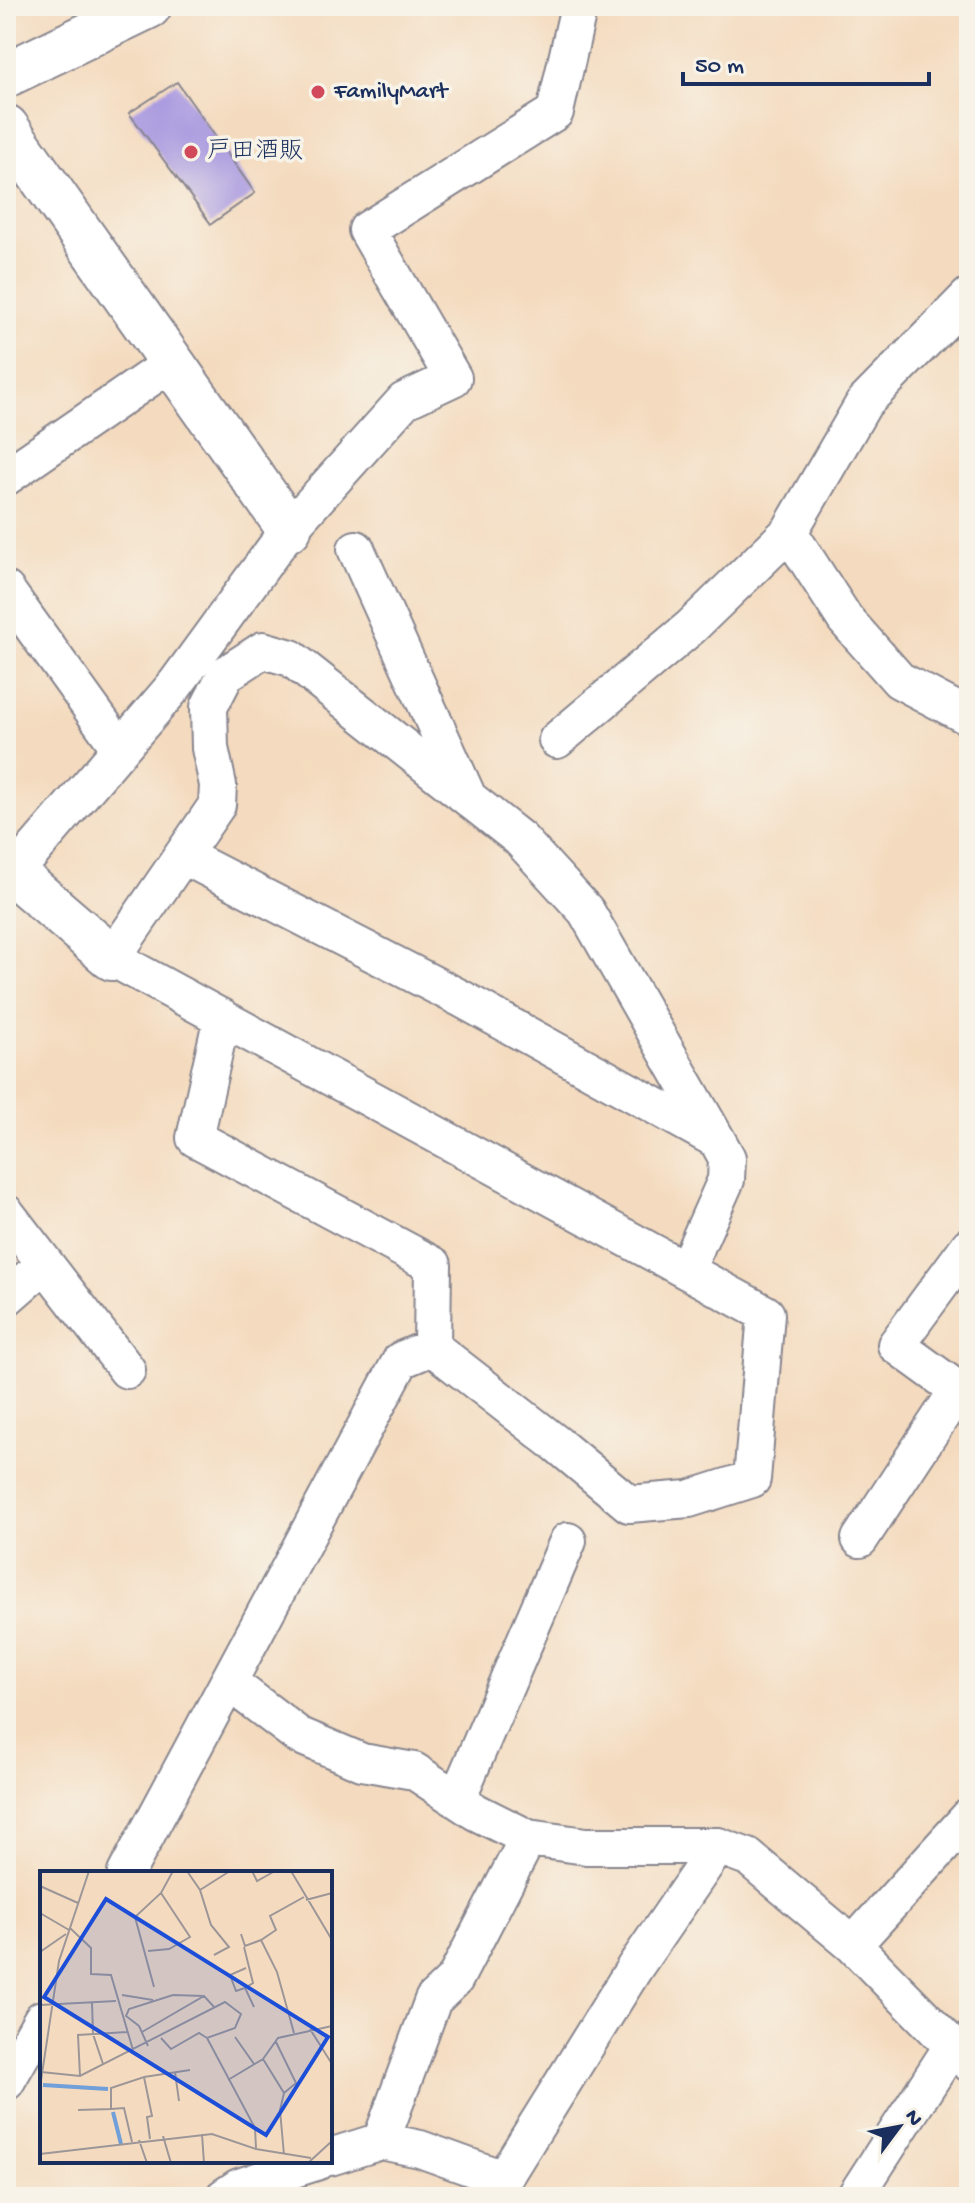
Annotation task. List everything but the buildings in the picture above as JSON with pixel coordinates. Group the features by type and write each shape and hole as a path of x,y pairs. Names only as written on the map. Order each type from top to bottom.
{"street":[{"path":"6,75 149,6"},
{"path":"432,1347 629,1504 689,1499 752,1479 766,1314 112,958 10,870 175,685 289,529 404,401 453,378 367,230 555,112 579,6"},
{"path":"6,127 289,529"},
{"path":"557,740 691,627 789,532 864,403 969,296"},
{"path":"6,477 173,362"},
{"path":"789,532 845,619 899,680 969,717"},
{"path":"356,549 468,798"},
{"path":"6,590 119,747"},
{"path":"112,958 217,805 218,785 210,748 209,707 226,674 263,650 291,658 520,839 586,911 727,1158 726,1180 686,1270"},
{"path":"184,856 462,999 717,1140"},
{"path":"222,1017 195,1138 433,1265 432,1347"},
{"path":"6,1213 127,1370"},
{"path":"860,1539 964,1393 896,1345 969,1246"},
{"path":"6,1298 45,1264"},
{"path":"127,1871 401,1360 432,1347"},
{"path":"457,1799 568,1541"},
{"path":"230,1683 298,1735 362,1762 414,1771 528,1838 586,1846 718,1846 748,1857 853,1945 961,2054 855,2197"},
{"path":"853,1945 969,1817"},
{"path":"381,2141 433,2000 455,1979 528,1838"},
{"path":"332,2156 381,2141 420,2149 503,2179 635,1967 718,1846"},
{"path":"6,2082 40,2022"},
{"path":"224,2197 239,2187 313,2163"}],"place":[{"name":"FamilyMart","path":"318,92"},
{"name":"戸田酒販","path":"191,152"}]}
